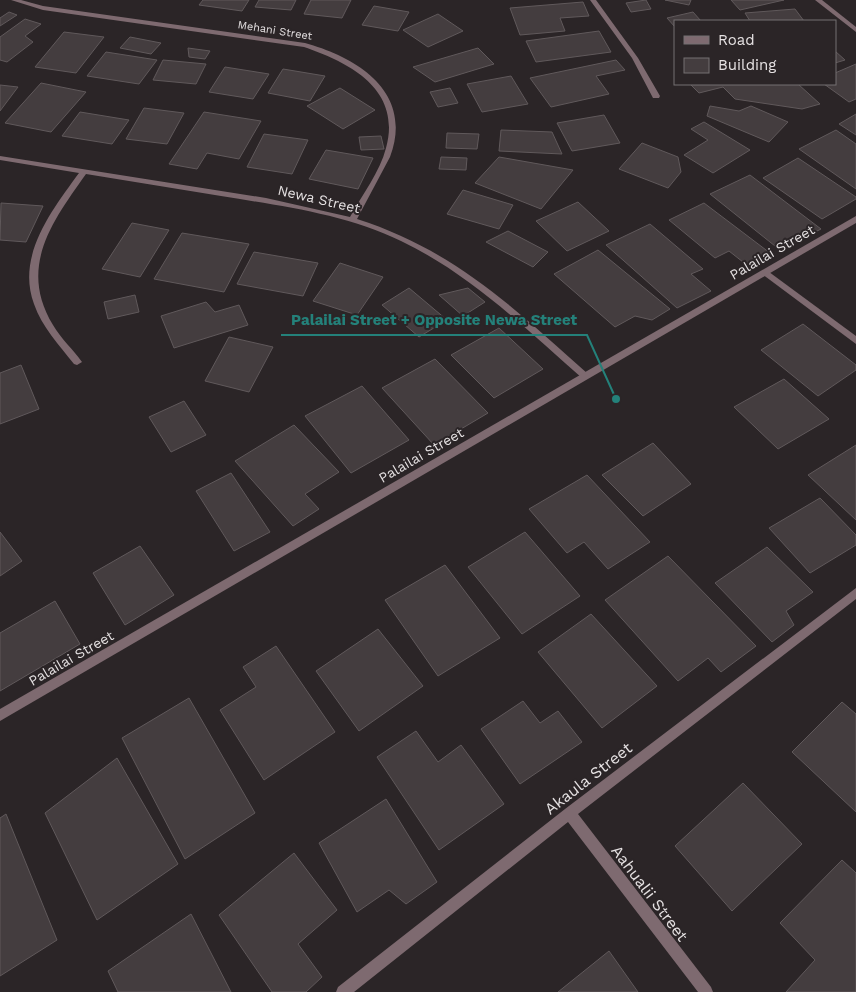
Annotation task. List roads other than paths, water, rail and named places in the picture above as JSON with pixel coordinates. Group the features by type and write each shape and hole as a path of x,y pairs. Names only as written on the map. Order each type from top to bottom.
{"street":[{"name":"Mehani Street","path":"14,0 43,8 305,45 334,55 358,68 384,94 389,104 394,126 390,149 353,219"},
{"path":"593,0 635,58 656,96"},
{"path":"818,0 856,30"},
{"name":"Newa Street","path":"0,158 313,209 353,219 406,240 462,271 494,295 585,376"},
{"path":"77,362 40,310 33,277 36,252 44,228 84,171"},
{"name":"Palailai Street","path":"0,715 856,219"},
{"path":"765,272 856,341"},
{"name":"Akaula Street","path":"343,992 569,813 856,593"},
{"name":"Aahualii Street","path":"569,813 706,992"}],"place":[{"name":"Palailai Street + Opposite Newa Street","path":"616,399"}]}
